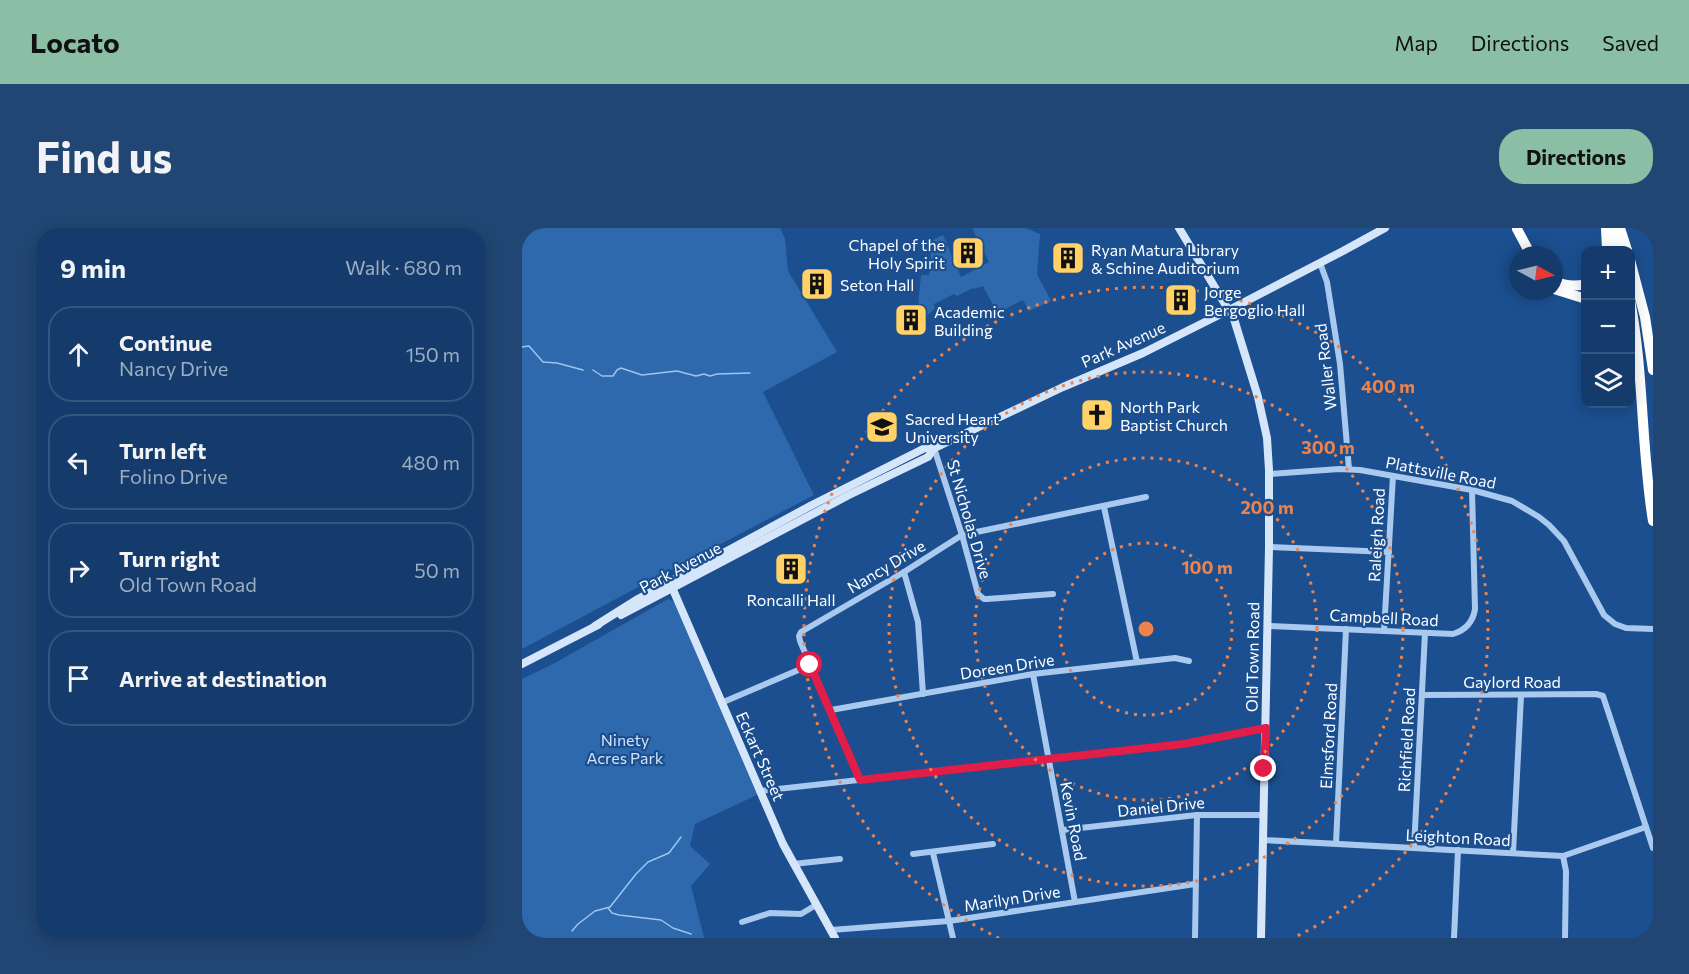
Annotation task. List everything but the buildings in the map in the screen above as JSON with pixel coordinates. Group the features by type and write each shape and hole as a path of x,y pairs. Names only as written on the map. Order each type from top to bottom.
{"highway":[{"path":"1517,228 1521,246"},
{"path":"1517,228 1527,246"},
{"path":"1606,228 1607,246"},
{"path":"1611,228 1617,246"},
{"path":"1620,228 1627,246"},
{"path":"1626,228 1628,246"},
{"path":"1635,275 1645,318 1653,370"},
{"path":"1563,285 1581,285"},
{"path":"1563,293 1581,298"},
{"path":"1635,331 1653,521"},
{"path":"1633,354 1641,381"}],"main road":[{"name":"Old Town Road","path":"1179,228 1234,319 1263,414 1269,454 1262,938"},
{"name":"Park Avenue","path":"522,664 619,616 925,448 934,448 1063,387 1143,353 1385,228"},
{"name":"Eckart Street","path":"672,585 721,703 793,864 833,934"}],"street":[{"name":"Waller Road","path":"1320,263 1327,282 1340,364 1349,469"},
{"name":"St Nicholas Drive","path":"934,448 977,590 984,599 1053,594"},
{"name":"Plattsville Road","path":"1269,474 1349,469 1472,490 1512,501 1539,516 1564,541 1604,615 1615,624 1626,628 1653,629"},
{"name":"Raleigh Road","path":"1384,631 1393,476"},
{"name":"Campbell Road","path":"1268,626 1457,633 1468,625 1474,615 1472,490"},
{"name":"Nancy Drive","path":"860,780 800,640 801,632 962,535 1146,498"},
{"path":"1104,507 1137,662"},
{"path":"1269,547 1389,552"},
{"path":"904,572 918,622 922,694"},
{"name":"Elmsford Road","path":"1336,844 1346,629"},
{"name":"Richfield Road","path":"1414,848 1425,633"},
{"name":"Doreen Drive","path":"831,710 1033,674 1175,658 1189,661"},
{"path":"721,703 810,665"},
{"name":"Kevin Road","path":"1033,674 1075,902"},
{"name":"Gaylord Road","path":"1422,695 1596,694 1602,696 1646,827"},
{"path":"1514,853 1521,696"},
{"path":"759,790 1183,744 1266,728"},
{"path":"1195,938 1197,815"},
{"name":"Daniel Drive","path":"1062,830 1197,815 1263,815"},
{"path":"1646,827 1653,848"},
{"name":"Leighton Road","path":"1263,840 1563,856 1646,827"},
{"path":"913,854 993,844"},
{"path":"1454,938 1458,850"},
{"path":"933,853 953,938"},
{"path":"1563,856 1566,871 1565,938"},
{"path":"793,864 840,859"},
{"name":"Marilyn Drive","path":"833,934 949,921 1196,884"},
{"path":"742,921 770,913 801,914 816,905"}],"green space":[{"path":"522,228 780,228 785,239 788,271 837,352 763,392 814,495 522,649"},
{"path":"972,228 1025,228 1040,234 1037,274 1051,301 1029,311 1023,300 997,313 983,286 957,296 954,294 934,304 935,308 927,316 917,315 921,275 929,275 931,254 927,251 927,243 943,235 961,277 989,262"},
{"name":"Ninety Acres Park","path":"668,599 675,604 757,795 695,824 690,846 710,864 691,886 704,938 522,938 522,679"}],"waterway":[{"path":"522,347 529,346 543,362 583,370"},
{"path":"593,370 602,376 613,376 621,368 642,375 677,371 696,376 750,373"},
{"path":"572,931 595,911 610,907 648,862 669,853 681,837"},
{"path":"608,908 612,913 619,915 661,920 673,928 691,934"}],"place":[{"name":"Chapel of the Holy Spirit","path":"968,253"},
{"name":"Ryan Matura Library & Schine Auditorium","path":"1068,258"},
{"name":"Seton Hall","path":"817,284"},
{"name":"Jorge Bergoglio Hall","path":"1181,300"},
{"name":"Academic Building","path":"911,320"},
{"name":"North Park Baptist Church","path":"1097,415"},
{"name":"Sacred Heart University","path":"882,427"},
{"name":"Roncalli Hall","path":"791,569"}],"route":[{"path":"810,665 860,780 1183,744 1266,728 1264,769"}]}
